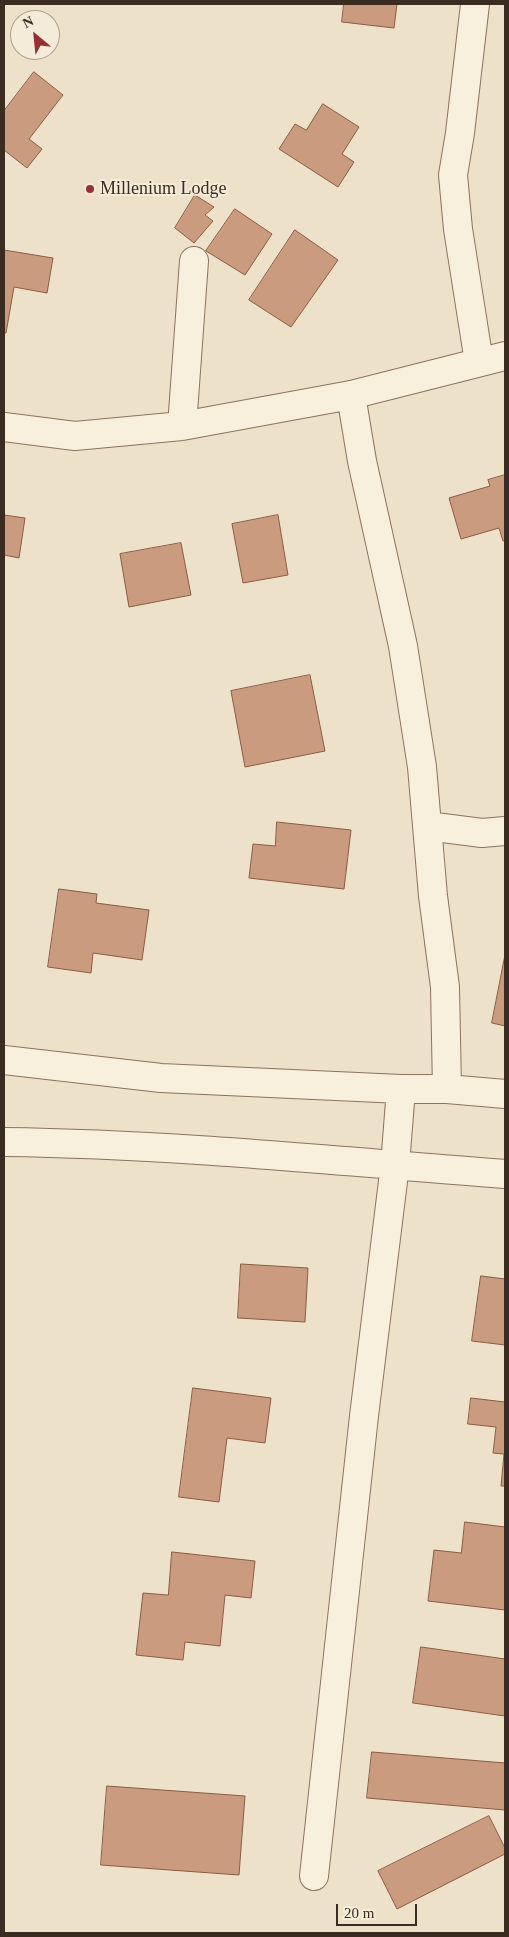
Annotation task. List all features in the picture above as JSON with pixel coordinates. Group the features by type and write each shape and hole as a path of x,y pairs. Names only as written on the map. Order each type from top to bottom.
{"street":[{"path":"475,4 460,133 453,174 458,229 479,362"},
{"path":"182,426 194,261"},
{"path":"4,426 75,436 182,426 351,396 505,356"},
{"path":"351,396 362,461 403,646 422,767 433,896 445,987 447,1089"},
{"path":"427,826 482,833 505,831"},
{"path":"4,1060 161,1078 401,1089 447,1089 505,1094"},
{"path":"314,1876 363,1425 395,1165 401,1089"},
{"path":"4,1142 285,1155 505,1174"}],"building":[{"path":"344,4 397,4 394,28 342,22"},
{"path":"34,72 63,95 29,139 42,149 27,168 4,150 4,111"},
{"path":"323,104 359,127 342,154 354,162 338,187 279,149 295,124 306,130"},
{"path":"195,195 214,207 205,215 213,221 194,243 175,228"},
{"path":"235,209 272,234 245,275 206,251"},
{"path":"295,230 338,260 291,327 249,300"},
{"path":"4,250 53,258 47,293 14,287 6,333 4,333"},
{"path":"505,475 505,540 503,541 499,528 461,539 449,498 490,486 488,480"},
{"path":"4,515 25,518 19,558 4,555"},
{"path":"278,515 288,575 243,583 232,524"},
{"path":"181,543 191,595 129,607 120,554"},
{"path":"310,675 325,751 245,767 231,691"},
{"path":"277,822 351,830 344,889 249,878 253,844 275,846"},
{"path":"59,889 97,894 96,903 149,910 142,960 93,953 91,973 48,967"},
{"path":"505,955 505,1026 492,1023"},
{"path":"241,1264 308,1268 305,1322 238,1318"},
{"path":"481,1276 505,1279 505,1345 472,1341"},
{"path":"193,1388 271,1398 265,1443 227,1438 219,1502 179,1497"},
{"path":"471,1398 505,1402 505,1486 501,1486 504,1454 493,1453 496,1427 468,1424"},
{"path":"465,1522 505,1527 505,1610 428,1601 434,1550 461,1553"},
{"path":"172,1552 255,1561 251,1598 225,1595 220,1646 185,1642 183,1660 136,1655 143,1593 168,1595"},
{"path":"421,1647 505,1659 505,1716 413,1703"},
{"path":"372,1752 505,1763 505,1810 367,1798"},
{"path":"107,1786 245,1796 239,1875 101,1865"},
{"path":"489,1816 505,1848 505,1854 397,1909 378,1871"}],"place":[{"name":"Millenium Lodge","path":"90,189"}]}
